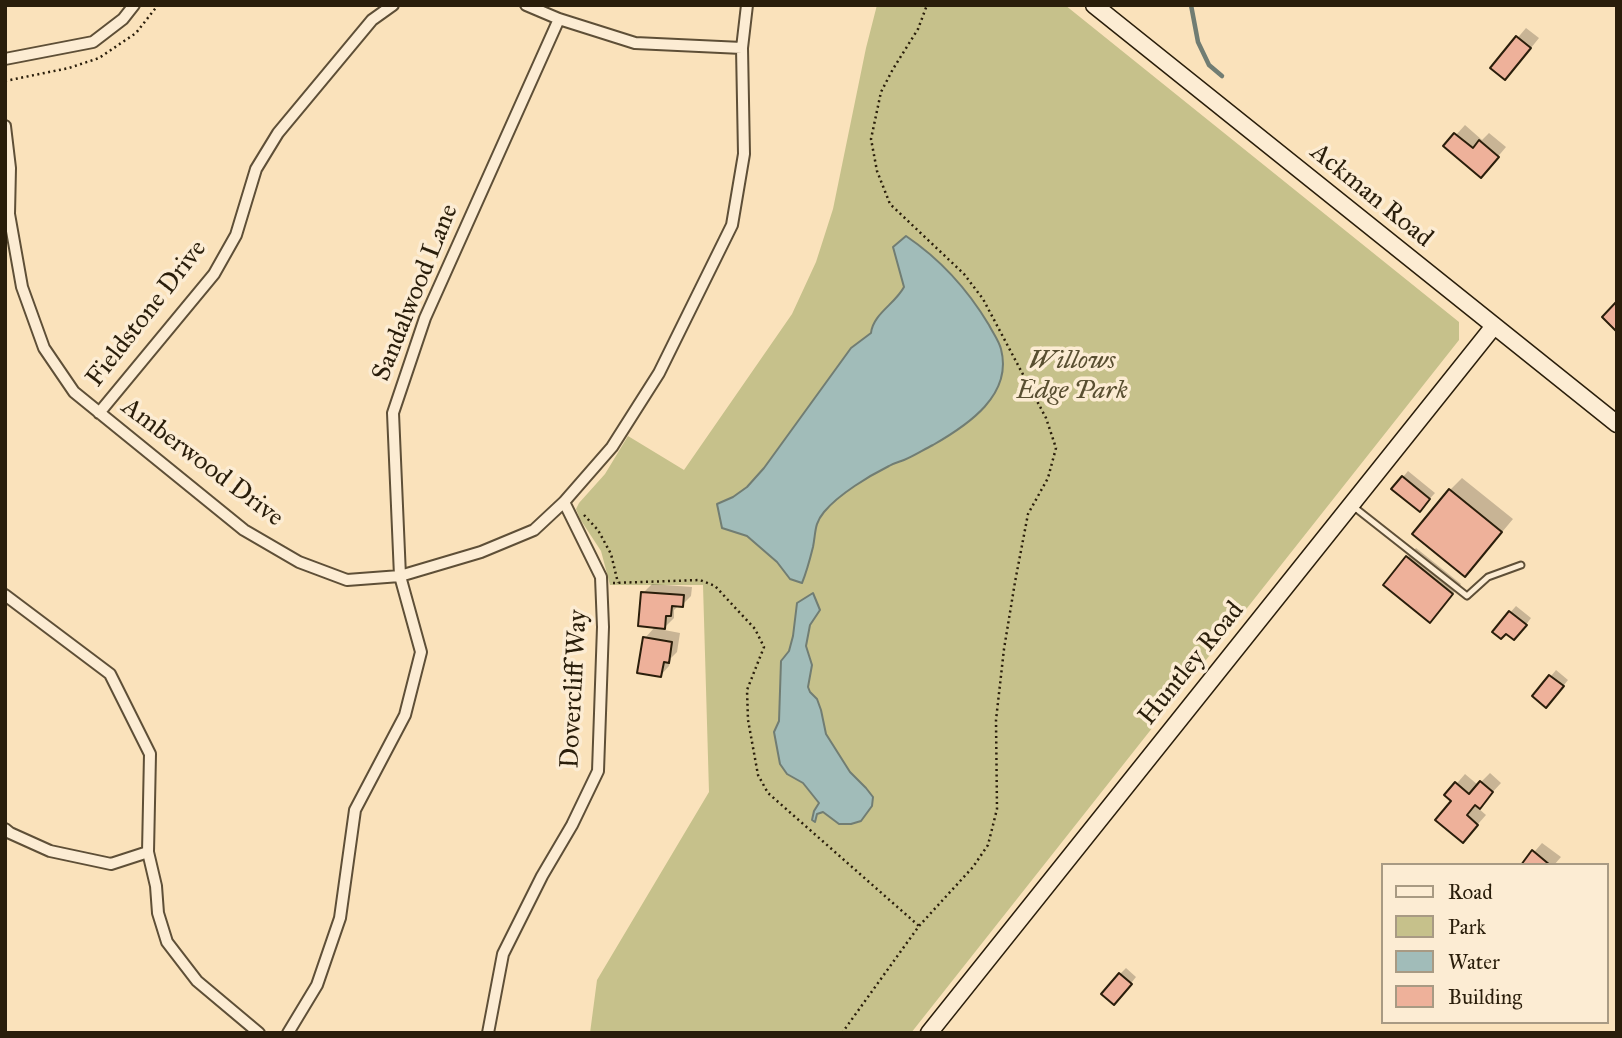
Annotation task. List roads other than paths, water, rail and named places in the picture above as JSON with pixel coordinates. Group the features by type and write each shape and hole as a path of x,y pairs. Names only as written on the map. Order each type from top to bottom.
{"street":[{"path":"5,59 93,41 123,19 134,5"},
{"name":"Fieldstone Drive","path":"99,413 214,274 236,235 256,169 278,133 372,20 393,5"},
{"path":"526,5 559,19 635,43 743,48"},
{"name":"Amberwood Drive","path":"5,126 10,168 7,214 22,287 44,348 74,393 244,530 299,562 347,580 400,576 481,552 534,530 612,447 659,373 732,225 744,154 743,48 747,5"},
{"name":"Ackman Road","path":"1094,5 1615,421"},
{"name":"Sandalwood Lane","path":"288,1033 317,985 340,918 355,810 405,715 421,652 400,576 393,414 425,318 559,19"},
{"name":"Huntley Road","path":"929,1033 1494,326"},
{"name":"Dovercliff Way","path":"488,1033 503,954 598,771 603,627 601,577 566,499"},
{"path":"5,595 110,674 150,754 148,852 156,886 158,913 167,942 197,981 259,1033"},
{"path":"5,830 50,851 111,864 148,852"}],"lane":[{"path":"1351,505 1467,596 1488,577 1521,565"}],"water":[{"path":"906,236 942,265 981,312 1001,349 1003,366 1000,381 985,407 960,428 915,455 873,475 830,505 817,524 802,583 790,579 777,562 747,536 722,528 717,504 747,487 764,468 851,348 871,333 876,320 900,293 904,287 893,247"},
{"path":"813,593 820,610 810,625 806,646 812,665 808,687 817,699 826,734 850,772 873,797 872,806 861,821 851,824 839,824 823,812 817,814 815,822 812,820 819,803 803,783 787,774 780,764 774,732 779,721 781,661 789,651 797,603"}],"waterway":[{"path":"1191,5 1198,42 1209,65 1222,76"}],"park label":[{"name":"Willows Edge Park","path":"1072,377"}]}
